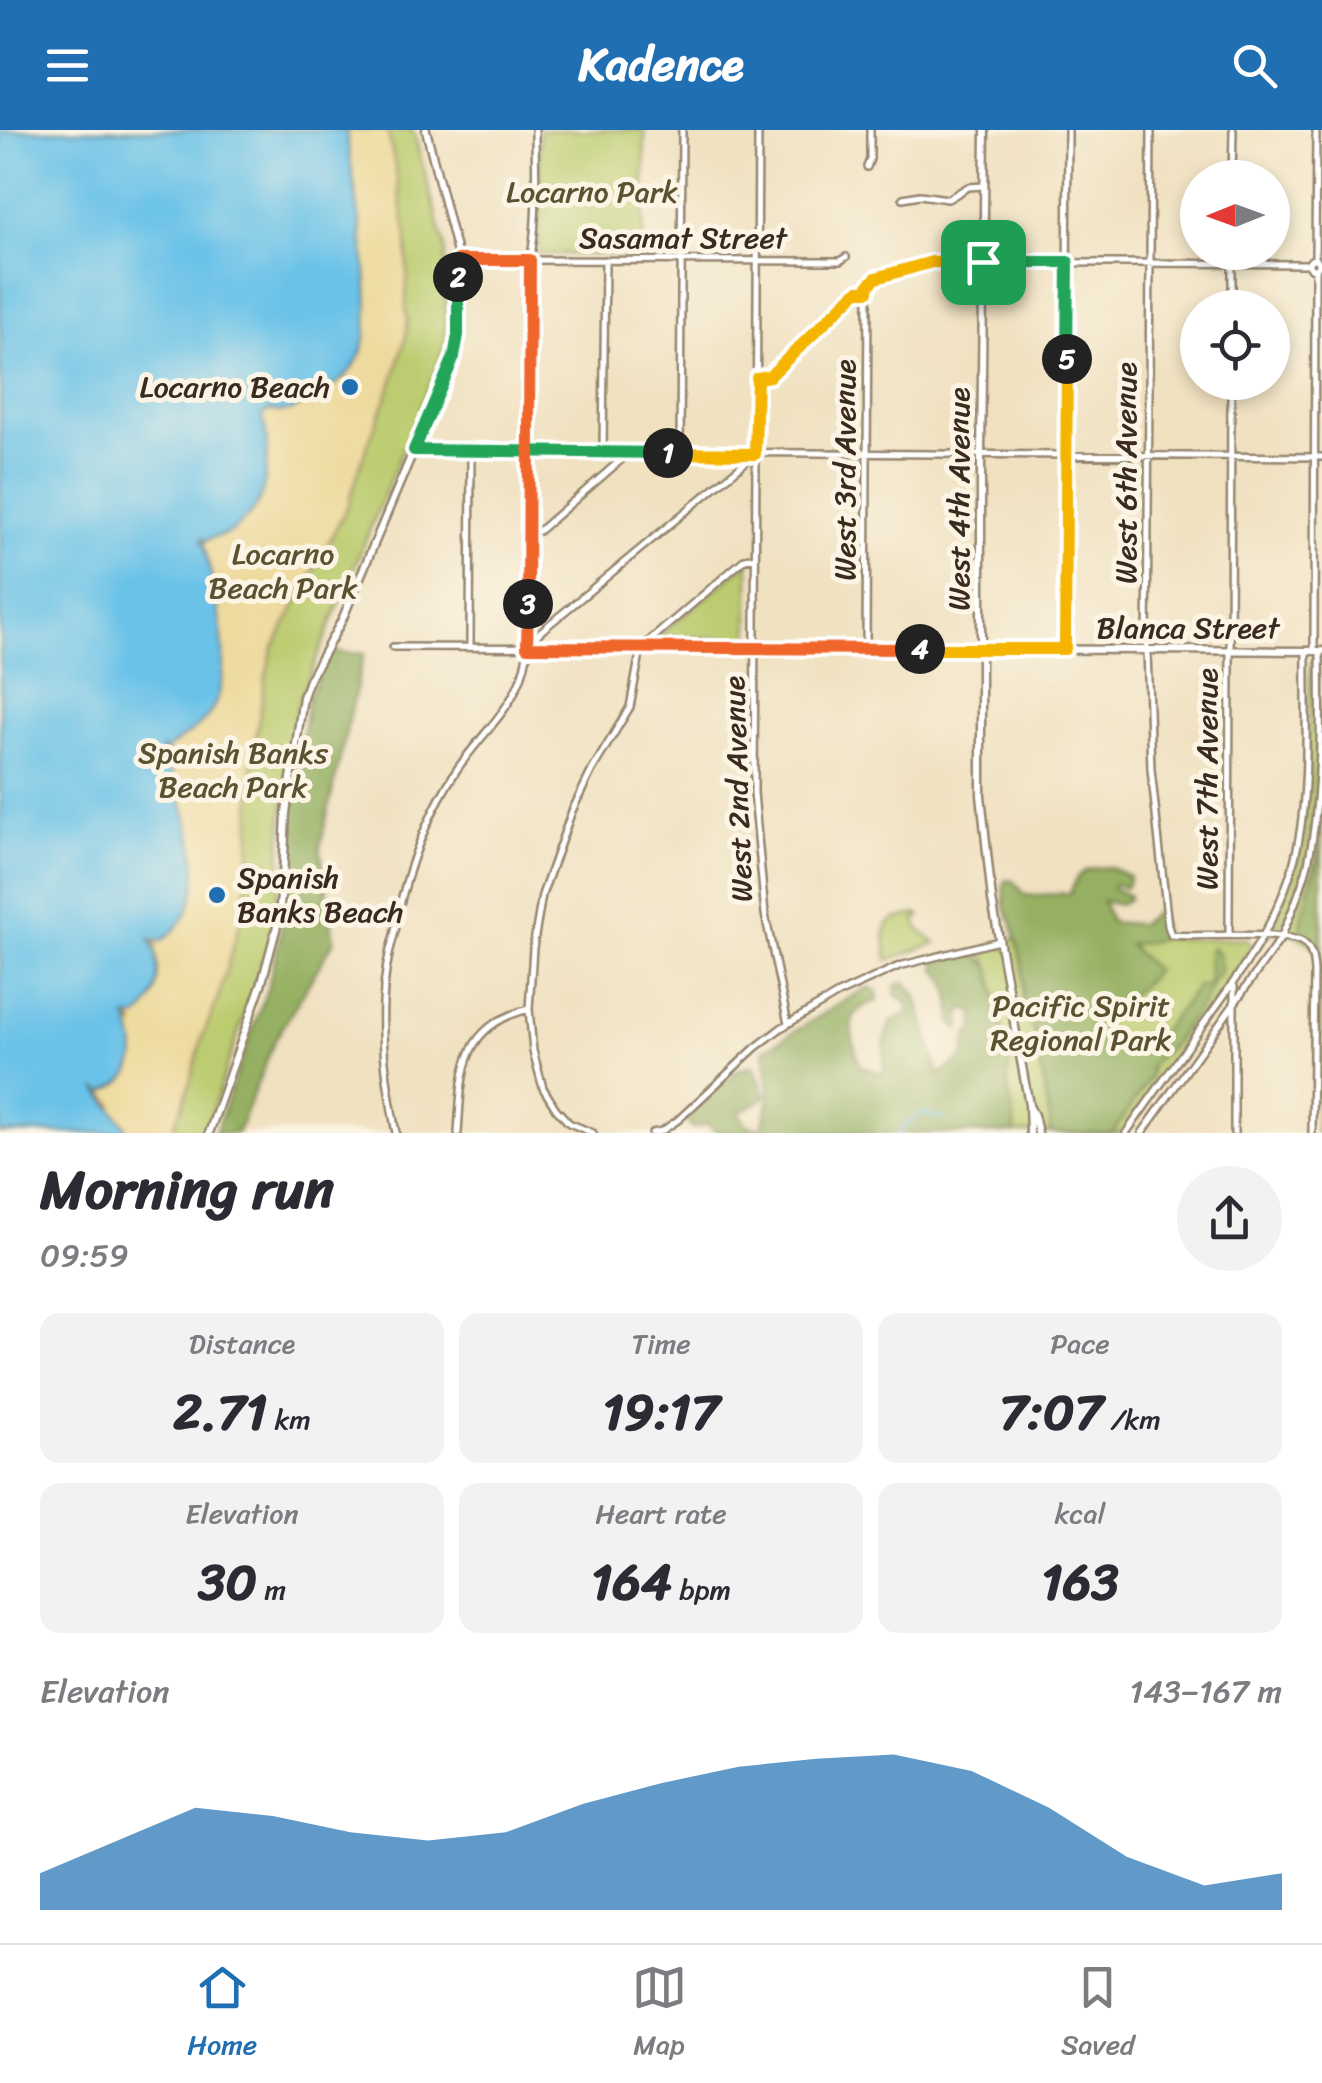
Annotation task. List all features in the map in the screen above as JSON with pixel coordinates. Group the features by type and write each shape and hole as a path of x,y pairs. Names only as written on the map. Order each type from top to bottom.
{"main road":[{"path":"209,1133 262,982 278,922 286,813 303,697 342,620 456,350 458,260 426,130"},
{"name":"West 4th Avenue","path":"985,130 981,795 999,941 1029,1105"},
{"name":"Blanca Street","path":"980,649 1315,651"},
{"path":"1029,1105 1030,1133"},
{"path":"1029,1105 1038,1133"}],"street":[{"path":"396,1133 385,1068 383,1002 402,894 427,824 456,771 519,689 524,676 535,130"},
{"path":"680,453 682,130"},
{"name":"West 2nd Avenue","path":"758,130 754,769 770,946 788,1024"},
{"path":"867,167 870,130"},
{"path":"1065,649 1068,130"},
{"name":"West 6th Avenue","path":"1151,130 1151,769 1170,935 1229,936"},
{"path":"1232,160 1233,130"},
{"path":"1142,1133 1281,938 1303,882 1316,825 1316,130"},
{"path":"903,198 920,195 948,200 968,187 984,186"},
{"name":"Sasamat Street","path":"458,260 846,258"},
{"path":"604,452 605,260"},
{"path":"757,378 770,376 854,294 868,291 876,278 932,262 1180,263"},
{"path":"1290,264 1316,264"},
{"name":"West 3rd Avenue","path":"866,649 868,291"},
{"name":"West 7th Avenue","path":"1229,936 1231,400"},
{"path":"414,450 1318,457"},
{"path":"470,647 471,452"},
{"path":"528,533 539,531 629,453"},
{"path":"527,647 538,633 755,454"},
{"path":"593,1133 569,1123 556,1108 543,1088 532,1051 532,948 542,895 572,812 630,707 641,648 744,559 755,557"},
{"name":"Blanca Street","path":"394,646 980,649"},
{"path":"1126,1133 1234,984 1263,936 1287,884 1302,821 1315,651"},
{"path":"1229,936 1281,938 1302,942 1309,949 1313,959 1312,1133"},
{"path":"652,1133 678,1120 755,1048 838,994 899,966 999,941"},
{"path":"1234,984 1234,1133"},
{"path":"458,1133 462,1086 472,1048 499,1020 530,1009"}],"green space":[{"path":"346,130 413,130 445,248 446,345 299,701 283,810 278,905 205,1133 143,1133 196,825 170,757 224,705"},
{"name":"Locarno Park","path":"540,130 645,130 643,255 539,254"},
{"path":"749,562 749,638 657,637"},
{"path":"330,652 364,654 320,846 334,941 275,1040 237,1133 215,1133 268,987 286,907 291,821 308,698"},
{"path":"1314,661 1317,734 1308,851 1285,918 1275,934 1273,924 1294,869 1304,826"},
{"path":"1322,821 1322,844 1300,927 1316,945 1322,946 1322,1133 1316,1133 1317,955 1309,943 1288,932 1314,865"},
{"path":"1322,844 1322,946 1316,945 1300,927"},
{"path":"1108,867 1129,876 1125,888 1114,884 1112,889 1129,898 1119,904 1103,901 1110,922 1140,924 1154,913 1162,924 1159,940 1129,945 1155,970 1092,1029 1139,1051 1151,1044 1198,986 1209,986 1212,947 1221,965 1219,975 1174,1043 1151,1065 1150,1078 1113,1133 1050,1133 1036,1038 1023,1002 1023,965 1005,907 1004,884 1014,881 1025,895 1070,893 1083,872"},
{"path":"919,914 915,919 919,930 936,943 888,960 887,925 898,918"},
{"name":"Pacific Spirit Regional Park","path":"1012,939 1247,939 1253,947 1122,1133 787,1133 1006,1070 985,949"},
{"path":"975,952 991,968 1009,1068 1015,1133 718,1133 707,1124 692,1128 686,1118 738,1070 754,1066 766,1097 738,1113 747,1125 761,1129 770,1099 764,1050 868,987 877,991 878,1001 858,1011 852,1026 860,1066 883,1074 885,1037 892,1021 909,1012 906,1002 895,994 897,985 906,982 916,994 939,1075 964,1057 968,1035 975,1029 974,1013 966,1009 960,1012 958,1030 951,1022 950,993 936,970 936,962 942,957"}],"sand":[{"path":"332,130 387,130 407,241 406,336 348,505 272,651 252,763 250,861 244,908 187,1093 171,1133 120,1133 101,1095 113,1105 103,1092 117,1083 128,1021 134,1026 130,1018 135,1016 152,944 158,947 152,940 160,751 171,759 160,742 198,546 223,530 260,415"}],"water":[{"path":"0,130 346,130 364,248 368,312 358,359 341,380 301,406 283,412 270,410 262,415 267,462 260,499 233,530 201,540 222,633 222,679 217,700 203,722 166,751 161,748 188,822 196,875 192,900 181,922 161,941 150,939 157,959 157,981 144,1011 136,1018 127,1017 135,1052 130,1071 115,1086 103,1092 97,1088 128,1133 0,1133"}],"waterway":[{"path":"898,1133 921,1113 943,1119"}],"place":[{"name":"Locarno Beach","path":"350,387"},
{"name":"Spanish Banks Beach","path":"217,895"}],"route":[{"path":"983,262 932,262 876,278 868,291 854,294 770,376 757,378 755,454 577,452 536,452 528,452 471,452 414,450 456,350 458,260 530,260 528,356 528,452 528,543 527,647 1065,649 1068,262 983,262"}],"park label":[{"name":"Locarno Beach Park","path":"283,571"},
{"name":"Spanish Banks Beach Park","path":"233,770"}]}
